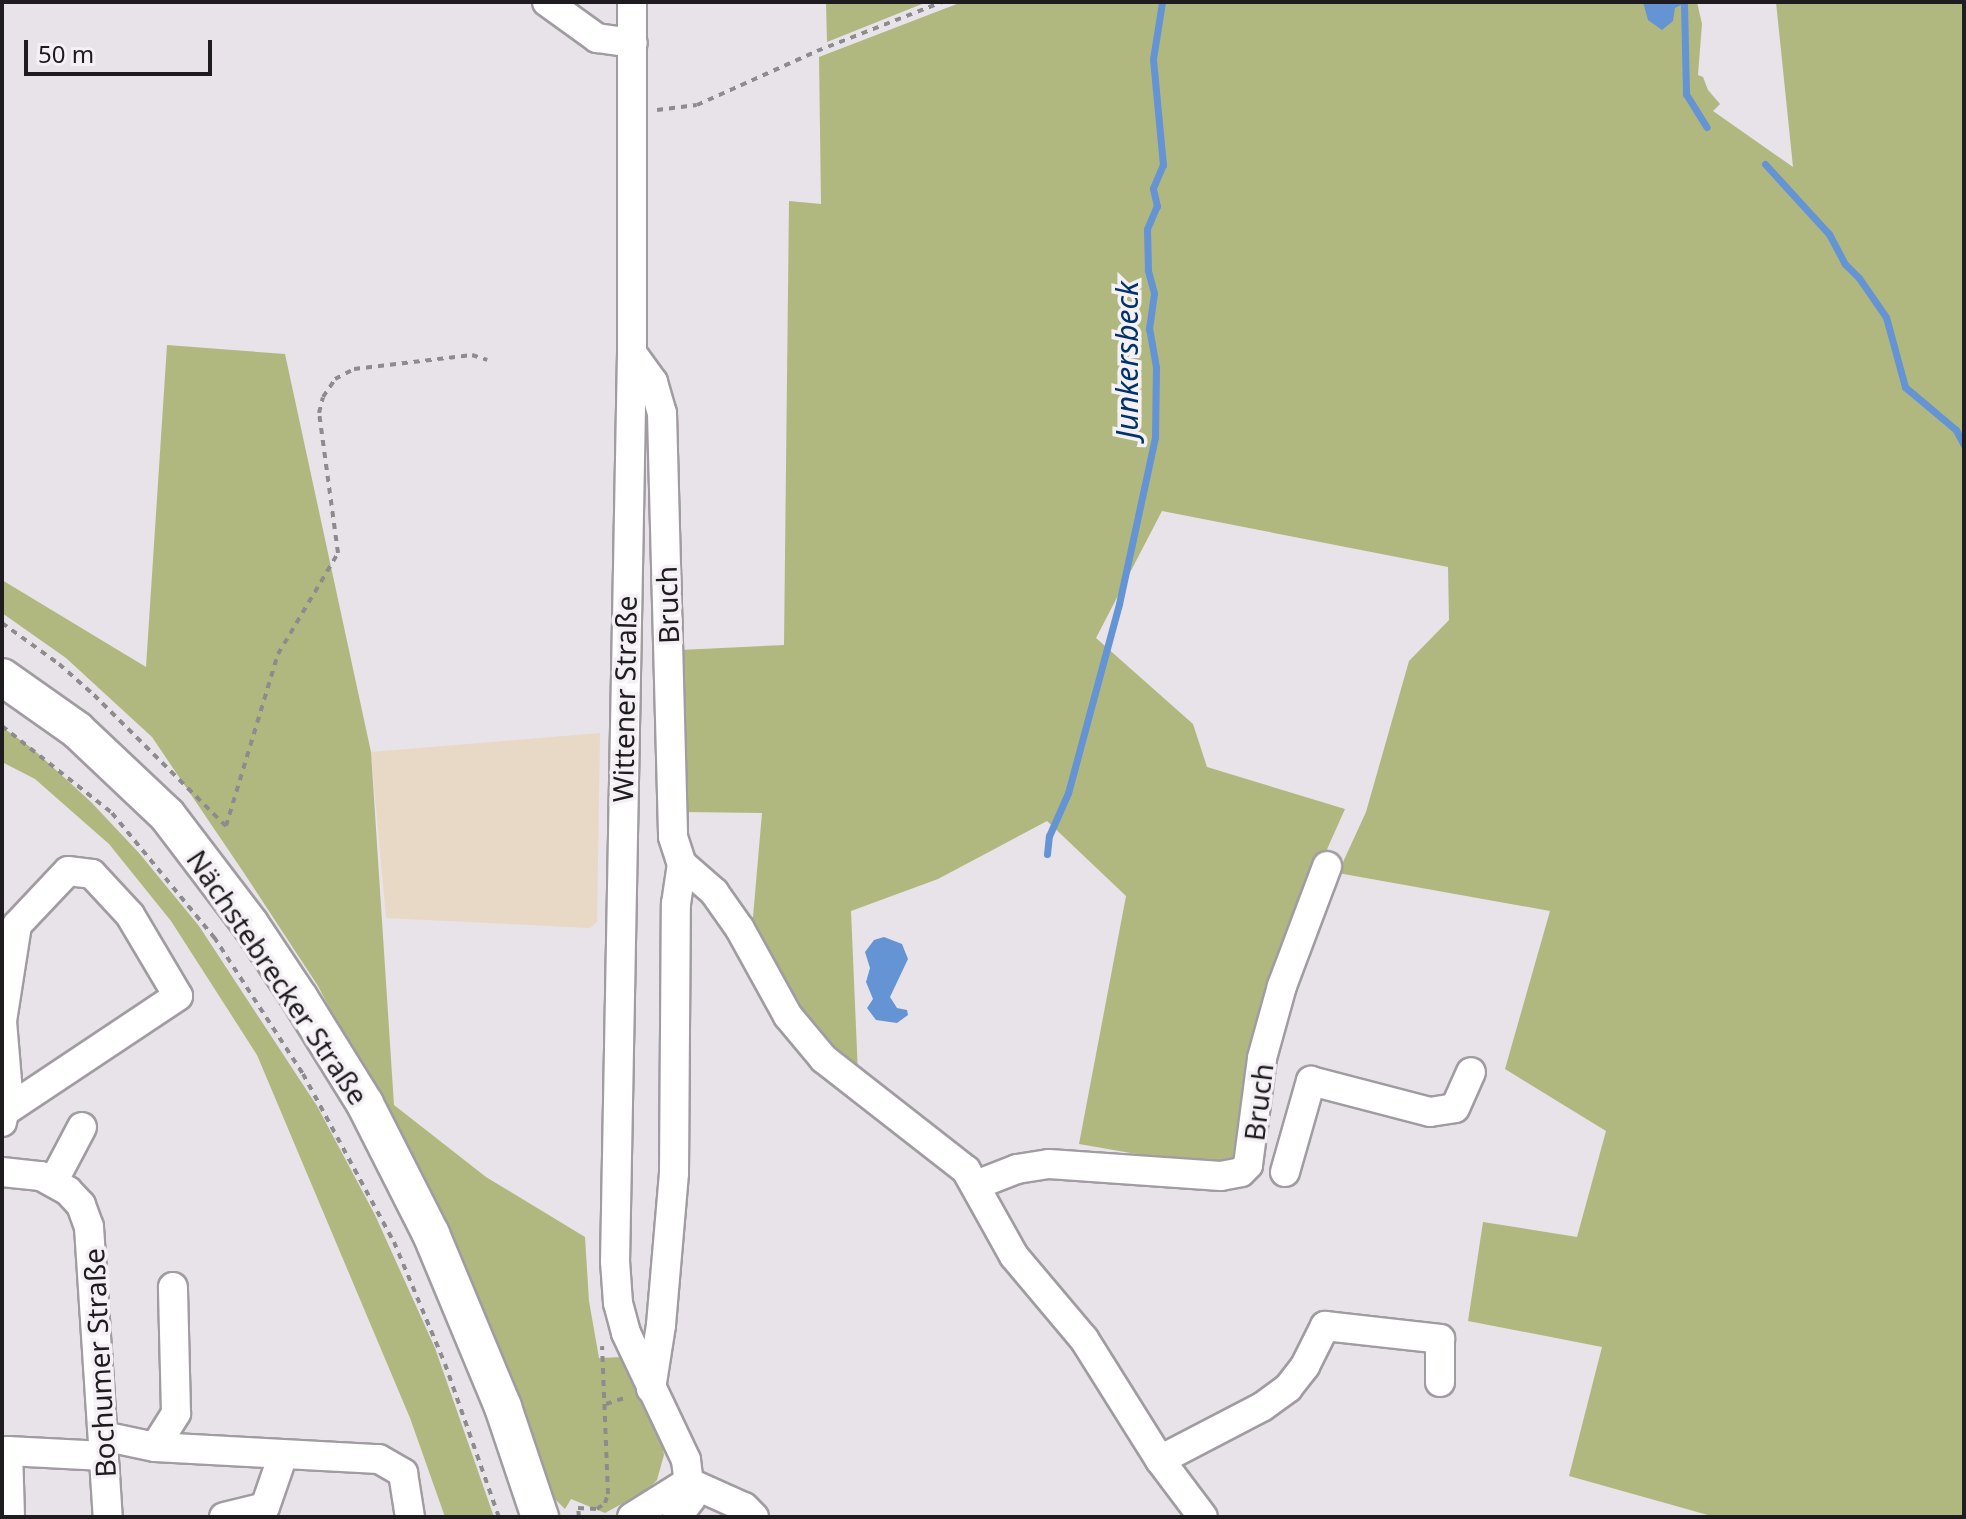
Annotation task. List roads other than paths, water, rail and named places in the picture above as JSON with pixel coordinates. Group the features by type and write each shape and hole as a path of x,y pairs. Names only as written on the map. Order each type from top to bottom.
{"main road":[{"name":"Nächstebrecker Straße","path":"2,677 77,730 167,815 250,924 300,999 365,1104 431,1234 503,1407 540,1517"}],"street":[{"path":"547,2 597,38 633,43"},
{"name":"Wittener Straße","path":"632,2 632,353 615,1261 618,1303 626,1333 686,1460 688,1482"},
{"name":"Bruch","path":"632,353 653,382 662,413 673,837 682,864 676,904 674,1173 661,1325 651,1389"},
{"path":"682,864 714,892 740,929 788,1016 824,1059 891,1115 949,1155 976,1185 1014,1256 1084,1339 1160,1460 1203,1517"},
{"name":"Bruch","path":"976,1185 1017,1169 1049,1164 1221,1176 1241,1172 1248,1165 1262,1058 1282,986 1327,866"},
{"path":"68,871 92,874 130,915 178,996 3,1117 8,1093 2,1021 17,925 68,871"},
{"path":"1285,1172 1311,1081 1430,1112 1455,1108 1471,1072"},
{"path":"53,1182 82,1127"},
{"name":"Bochumer Straße","path":"2,1172 41,1176 53,1182 81,1205 92,1237 108,1517"},
{"path":"155,1447 176,1413 173,1287"},
{"path":"1160,1460 1262,1407 1288,1388 1305,1366 1325,1326 1440,1339 1440,1382"},
{"path":"10,1517 5,1452 104,1446 379,1459 403,1473 410,1517"},
{"path":"224,1517 265,1507 283,1455"},
{"path":"632,1517 688,1482"},
{"path":"677,1517 691,1499 688,1482"},
{"path":"688,1482 744,1507 754,1517"}],"water":[{"path":"1643,2 1687,2 1675,8 1673,21 1662,30 1648,20"},
{"path":"884,937 902,944 908,959 890,997 897,1008 907,1010 908,1015 897,1023 876,1020 867,1008 873,999 866,982 870,968 865,952 874,940"}],"waterway":[{"name":"Junkersbeck","path":"1047,854 1049,836 1068,793 1119,604 1155,437 1156,367 1149,329 1154,293 1148,270 1147,229 1157,206 1153,188 1163,165 1153,59 1162,2"},
{"name":"Junkersbeck","path":"1684,4 1686,94 1707,127"},
{"name":"Junkersbeck","path":"1765,164 1829,234 1845,264 1859,278 1886,317 1905,387 1956,430 1964,445"}]}
